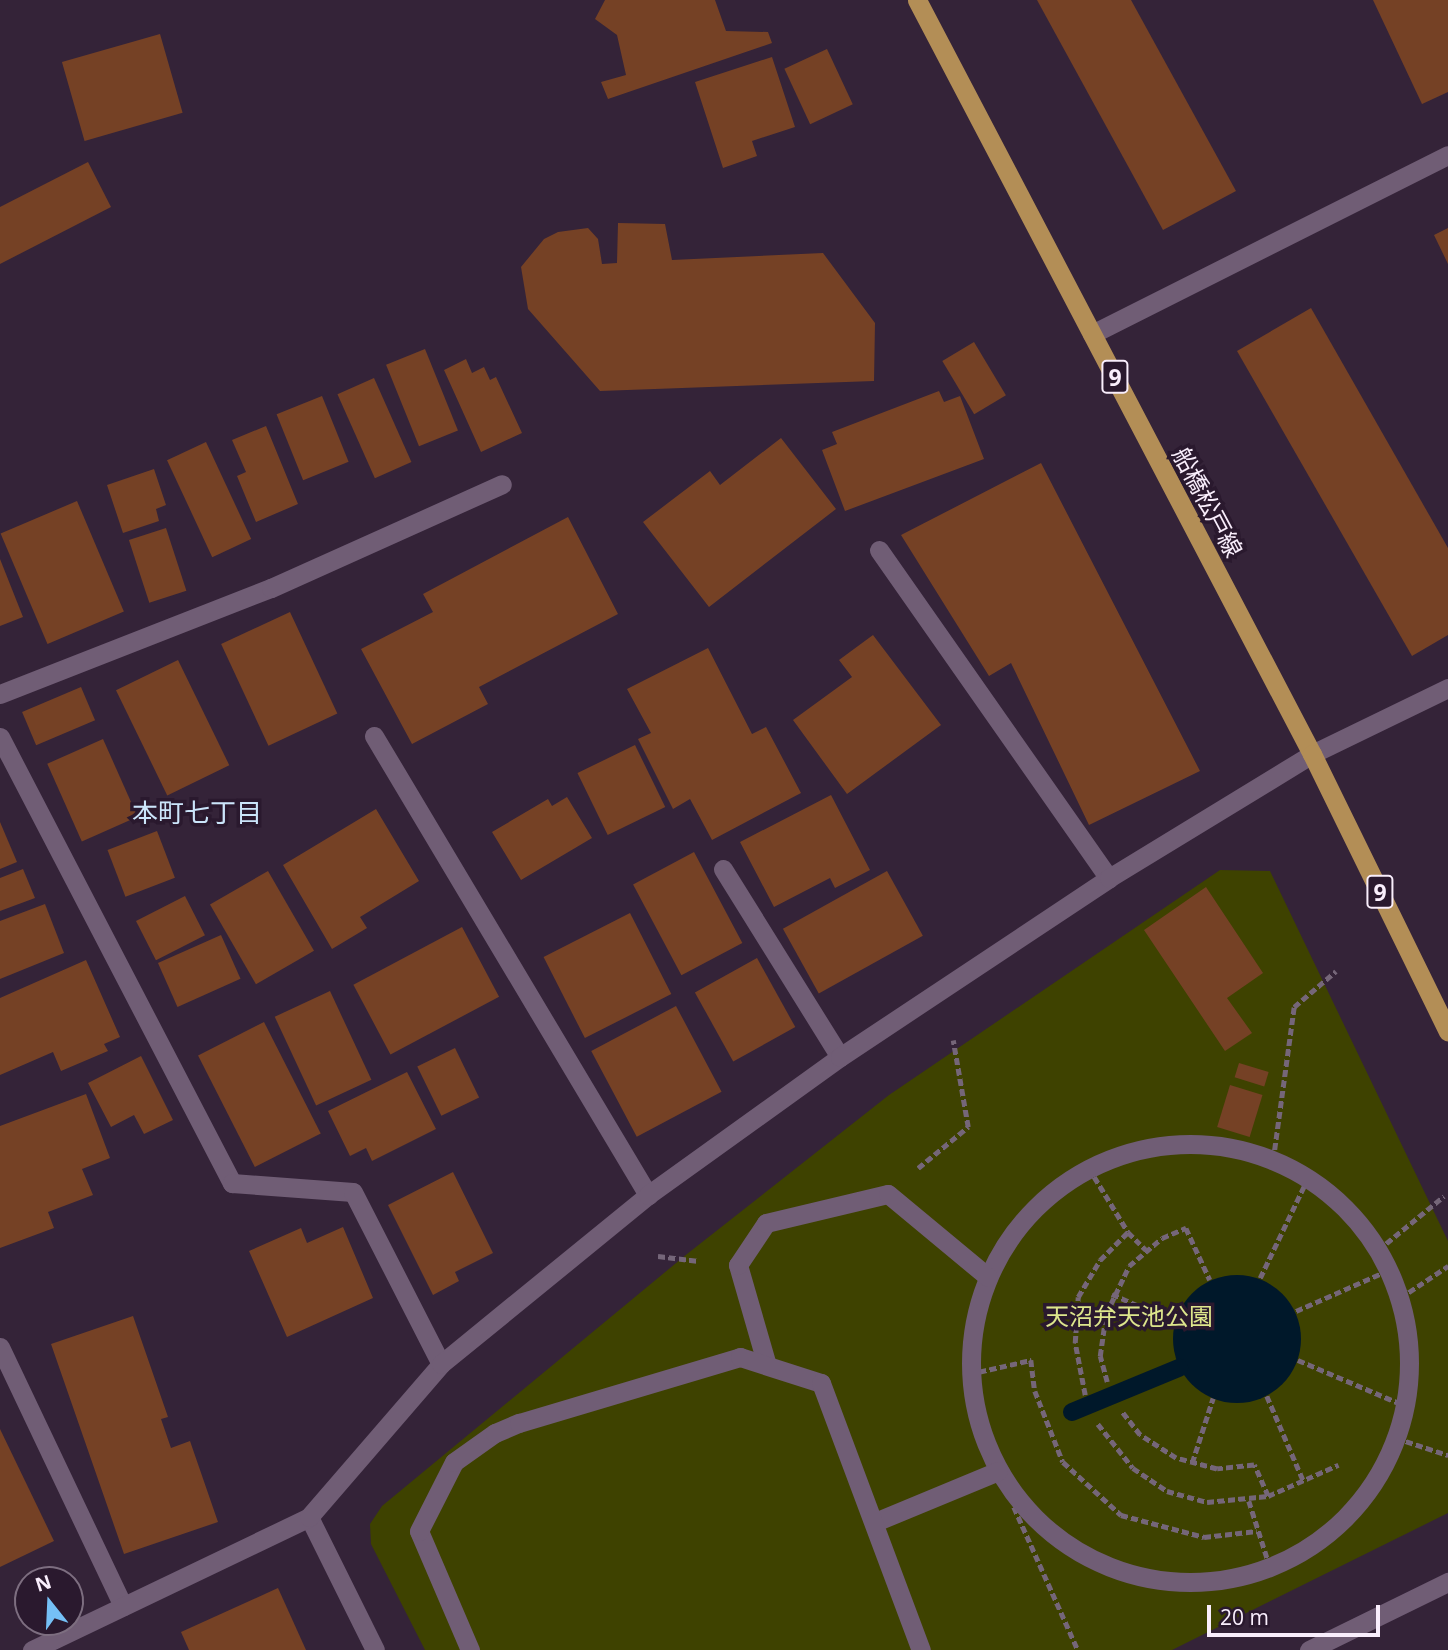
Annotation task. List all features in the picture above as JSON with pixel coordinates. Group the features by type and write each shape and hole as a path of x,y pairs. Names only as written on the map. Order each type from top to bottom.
{"main road":[{"name":"船橋松戸線","path":"917,0 1312,754 1448,1031"}],"street":[{"path":"1092,334 1448,155"},
{"path":"0,694 271,588 502,484"},
{"path":"879,550 1109,878"},
{"path":"32,1650 309,1517 441,1364 648,1195 840,1057 1109,878 1312,754 1448,688"},
{"path":"374,736 648,1195"},
{"path":"0,737 232,1184 354,1192 441,1364"},
{"path":"723,869 840,1057"},
{"path":"1180,1143 1227,1146 1273,1160 1308,1178 1358,1222 1389,1270 1401,1298 1410,1352 1406,1406 1396,1438 1376,1480 1347,1517 1311,1545 1270,1567 1242,1576 1186,1582 1157,1580 1111,1568 1053,1536 1014,1496 998,1471 978,1424 969,1374 970,1341 988,1276 1002,1250 1032,1210 1089,1168 1133,1152 1180,1143"},
{"path":"766,1362 738,1265 766,1223 888,1194 988,1276"},
{"path":"0,1346 123,1606"},
{"path":"470,1650 419,1531 454,1462 495,1433 582,1402 713,1362 740,1357 766,1362 821,1383 921,1650"},
{"path":"874,1522 998,1471"},
{"path":"309,1517 375,1650"},
{"path":"1309,1650 1448,1581"}],"path":[{"path":"1273,1160 1294,1007 1336,971"},
{"path":"888,1194 968,1127 953,1040"},
{"path":"1089,1168 1128,1232 1146,1250"},
{"path":"1260,1278 1308,1178"},
{"path":"1378,1250 1444,1196"},
{"path":"1107,1382 1100,1356 1111,1294 1146,1250 1186,1228 1210,1280"},
{"path":"1085,1395 1075,1343 1079,1297 1100,1260 1128,1232"},
{"path":"1401,1298 1448,1266"},
{"path":"1296,1311 1389,1270"},
{"path":"1111,1294 1175,1322"},
{"path":"969,1374 1031,1360 1035,1391 1063,1462 1121,1515 1203,1537 1257,1531"},
{"path":"1298,1360 1406,1406"},
{"path":"1267,1396 1304,1482"},
{"path":"1192,1463 1213,1398"},
{"path":"1122,1412 1140,1435 1159,1450 1217,1469 1254,1465 1268,1496"},
{"path":"1098,1424 1133,1468 1167,1491 1207,1502 1249,1501 1268,1496 1338,1465"},
{"path":"1396,1438 1448,1455"},
{"path":"998,1471 1078,1650"},
{"path":"1249,1501 1270,1567"}],"green space":[{"name":"天沼弁天池公園","path":"1220,870 1270,871 1448,1241 1448,1513 1172,1650 425,1650 371,1544 370,1524 382,1506 687,1254 889,1095"}],"water":[{"path":"1237,1275 1262,1280 1282,1294 1296,1314 1301,1339 1296,1364 1282,1384 1262,1398 1237,1403 1212,1398 1192,1384 1178,1364 1173,1339 1178,1314 1192,1294 1212,1280"}],"building":[{"path":"605,0 715,0 726,31 768,32 772,43 608,99 601,82 626,75 617,35 595,19"},
{"path":"1037,0 1131,0 1236,191 1163,230"},
{"path":"1373,0 1448,0 1448,92 1422,104"},
{"path":"160,34 183,113 85,141 62,62"},
{"path":"827,49 853,104 810,124 784,69"},
{"path":"772,57 795,127 752,141 757,156 723,168 695,82"},
{"path":"88,162 111,207 0,264 0,207"},
{"path":"618,223 665,224 672,260 823,253 875,323 874,381 600,391 528,309 521,267 544,239 558,232 588,228 598,239 602,264 617,263"},
{"path":"1448,228 1448,264 1434,235"},
{"path":"1311,308 1448,548 1448,635 1412,656 1237,351"},
{"path":"974,342 1006,395 974,414 942,361"},
{"path":"425,349 458,431 419,446 386,365"},
{"path":"466,359 472,373 484,367 490,380 496,377 522,433 481,452 444,370"},
{"path":"374,378 411,462 375,478 337,394"},
{"path":"939,391 944,402 960,396 984,459 845,511 822,450 837,444 832,432"},
{"path":"322,396 349,462 303,480 277,414"},
{"path":"266,426 298,504 256,522 237,476 246,472 232,440"},
{"path":"781,438 836,509 709,607 643,522 710,471 720,485"},
{"path":"206,442 251,539 212,557 167,460"},
{"path":"1041,463 1200,771 1089,825 1011,663 989,676 901,535"},
{"path":"154,469 166,505 156,509 159,521 123,533 107,485"},
{"path":"77,501 124,611 47,644 1,533"},
{"path":"568,517 618,614 479,687 488,704 412,744 361,649 433,612 423,594"},
{"path":"166,528 186,591 149,603 129,540"},
{"path":"0,559 23,617 0,626"},
{"path":"290,612 337,714 268,746 221,644"},
{"path":"873,635 941,725 847,794 793,720 852,677 839,660"},
{"path":"708,648 752,734 766,727 801,793 712,840 690,799 673,809 638,739 651,733 627,689"},
{"path":"178,660 229,765 167,795 116,690"},
{"path":"81,687 95,720 36,745 22,712"},
{"path":"103,739 138,817 82,841 47,764"},
{"path":"635,745 665,807 608,835 577,773"},
{"path":"831,795 870,870 835,888 830,878 774,907 740,842"},
{"path":"567,797 592,838 521,880 492,832 548,799 552,806"},
{"path":"376,809 419,881 360,917 367,928 332,949 283,865"},
{"path":"0,822 17,862 0,869"},
{"path":"157,831 175,878 125,897 108,850"},
{"path":"694,852 742,943 681,975 633,884"},
{"path":"23,869 35,898 0,911 0,878"},
{"path":"268,871 314,951 256,984 210,905"},
{"path":"887,871 923,936 819,993 783,929"},
{"path":"1206,887 1263,973 1227,998 1252,1033 1225,1051 1144,930"},
{"path":"185,896 205,935 156,960 136,921"},
{"path":"45,904 64,953 0,979 0,921"},
{"path":"630,913 671,994 585,1038 544,957"},
{"path":"462,927 499,997 390,1054 353,985"},
{"path":"221,935 241,979 177,1007 158,963"},
{"path":"757,958 795,1027 733,1062 695,992"},
{"path":"86,960 120,1037 104,1044 108,1051 61,1071 53,1052 0,1075 0,998"},
{"path":"330,991 371,1080 316,1106 275,1017"},
{"path":"676,1006 722,1092 637,1137 591,1051"},
{"path":"264,1022 321,1133 255,1167 198,1056"},
{"path":"455,1048 479,1097 441,1116 417,1066"},
{"path":"141,1056 173,1120 144,1134 134,1115 111,1127 88,1083"},
{"path":"1239,1063 1269,1072 1264,1086 1235,1077"},
{"path":"407,1072 436,1129 372,1161 366,1148 350,1156 328,1111"},
{"path":"1230,1085 1263,1095 1250,1137 1217,1127"},
{"path":"86,1094 110,1158 82,1169 93,1195 48,1212 54,1228 0,1248 0,1126"},
{"path":"453,1172 493,1253 455,1272 459,1281 433,1295 388,1205"},
{"path":"343,1227 373,1298 287,1337 249,1251 301,1228 307,1243"},
{"path":"133,1316 168,1417 161,1419 171,1448 190,1441 218,1522 124,1554 51,1344"},
{"path":"0,1429 54,1541 0,1567"},
{"path":"278,1588 306,1650 189,1650 181,1632"}],"waterway":[{"path":"1072,1412 1179,1368"}],"district":[{"name":"本町七丁目","path":"197,813"}]}
